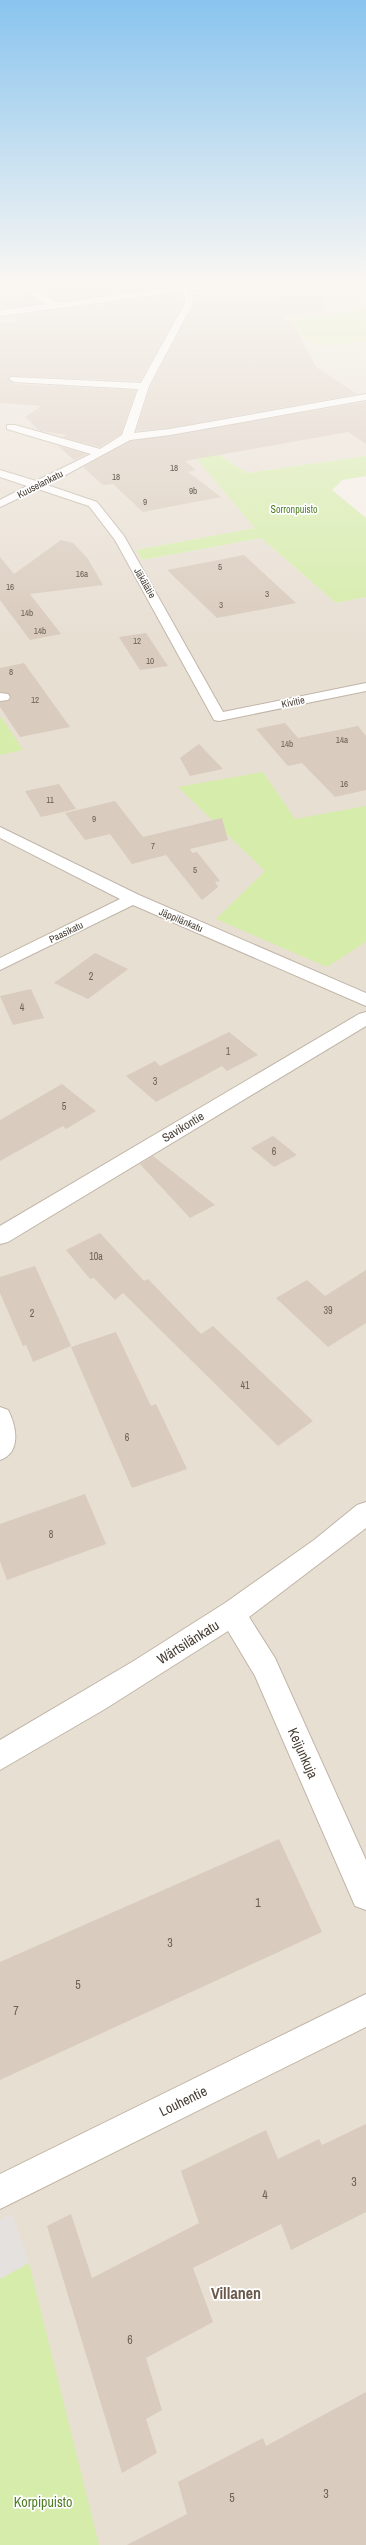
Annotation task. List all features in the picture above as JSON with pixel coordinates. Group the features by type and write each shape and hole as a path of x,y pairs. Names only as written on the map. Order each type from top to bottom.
{"street":[{"path":"139,401 126,437 170,432 345,401"},
{"path":"10,427 100,453"},
{"name":"Kuuselankatu","path":"0,504 100,453 126,437"},
{"name":"Jäkälätie","path":"0,473 39,484 93,504 120,538 219,717"},
{"name":"Kivitie","path":"219,717 366,687"},
{"name":"Jäppilänkatu","path":"0,832 133,899 366,1000"},
{"name":"Paasikatu","path":"0,965 133,899"},
{"name":"Savikontie","path":"0,1236 366,1018"},
{"path":"0,1417 2,1447 0,1450"},
{"name":"Wärtsilänkatu","path":"0,1756 233,1614 339,1536 366,1513"},
{"name":"Keijunkuja","path":"233,1614 264,1667 366,1895"},
{"name":"Louhentie","path":"0,2192 366,2010"}],"shaded area":[{"path":"0,401 366,401 366,456 247,473 189,434 178,436 255,528 136,550 142,560 261,538 336,603 366,597 366,2545 0,2545"},
{"path":"12,2214 29,2263 0,2279 0,2220"}],"green space":[{"name":"Sorronpuisto","path":"188,434 247,473 366,456 366,476 342,480 332,490 366,518 366,597 336,603 261,538 142,560 136,550 255,528 177,436"},
{"path":"0,718 2,718 23,750 0,755"},
{"path":"263,772 295,819 366,806 366,942 327,967 216,919 265,871 178,787"},
{"name":"Korpipuisto","path":"29,2263 99,2545 0,2545 0,2279"}],"building":[{"path":"0,401 132,401 121,434 100,447 62,437 67,435 40,431 25,417 41,406 0,403"},
{"path":"146,401 320,401 170,428 136,431"},
{"path":"366,402 366,444 348,432 185,461 196,470 188,472 221,497 143,512 113,484 103,485 83,467 130,441"},
{"path":"58,446 87,454 74,460"},
{"path":"61,540 73,543 88,559 103,585 30,594 61,634 30,640 0,600 0,557 14,574"},
{"path":"244,555 296,603 217,618 167,570"},
{"path":"146,633 168,666 140,670 119,637"},
{"path":"24,663 70,727 20,737 0,707 0,702 8,701 11,698 8,693 0,692 0,668"},
{"path":"285,723 298,738 358,726 366,736 366,790 335,797 302,763 288,766 256,729"},
{"path":"199,744 223,769 190,776 180,758"},
{"path":"59,784 76,809 41,817 25,791"},
{"path":"115,801 143,837 222,818 228,840 190,849 192,853 197,852 220,881 215,882 218,887 202,900 166,855 132,864 110,834 85,840 65,813"},
{"path":"95,953 128,969 88,999 54,983"},
{"path":"31,989 44,1018 13,1025 0,996"},
{"path":"229,1032 258,1055 227,1071 222,1066 156,1102 126,1076 155,1061 160,1066"},
{"path":"62,1084 96,1111 66,1129 63,1126 0,1161 0,1120"},
{"path":"273,1136 297,1155 274,1167 251,1148"},
{"path":"153,1156 215,1205 190,1218 140,1164"},
{"path":"100,1233 144,1281 148,1279 201,1334 213,1326 313,1421 278,1446 123,1293 115,1300 94,1278 90,1279 66,1250"},
{"path":"35,1266 71,1346 33,1362 26,1345 23,1346 0,1293 0,1277"},
{"path":"366,1270 366,1323 328,1347 276,1298 307,1280 325,1296"},
{"path":"116,1332 151,1406 156,1404 187,1469 132,1488 71,1347"},
{"path":"85,1494 106,1544 7,1580 0,1561 0,1524"},
{"path":"279,1839 322,1932 0,2080 0,1962"},
{"path":"366,2124 366,2212 291,2250 281,2224 193,2268 213,2322 146,2358 162,2410 146,2419 157,2453 122,2473 47,2226 71,2214 92,2278 199,2223 181,2171 266,2130 278,2159 319,2139 322,2145"},
{"path":"366,2392 366,2545 127,2545 187,2514 178,2482 263,2438 266,2446"}],"district":[{"name":"Villanen","path":"236,2293"}]}
